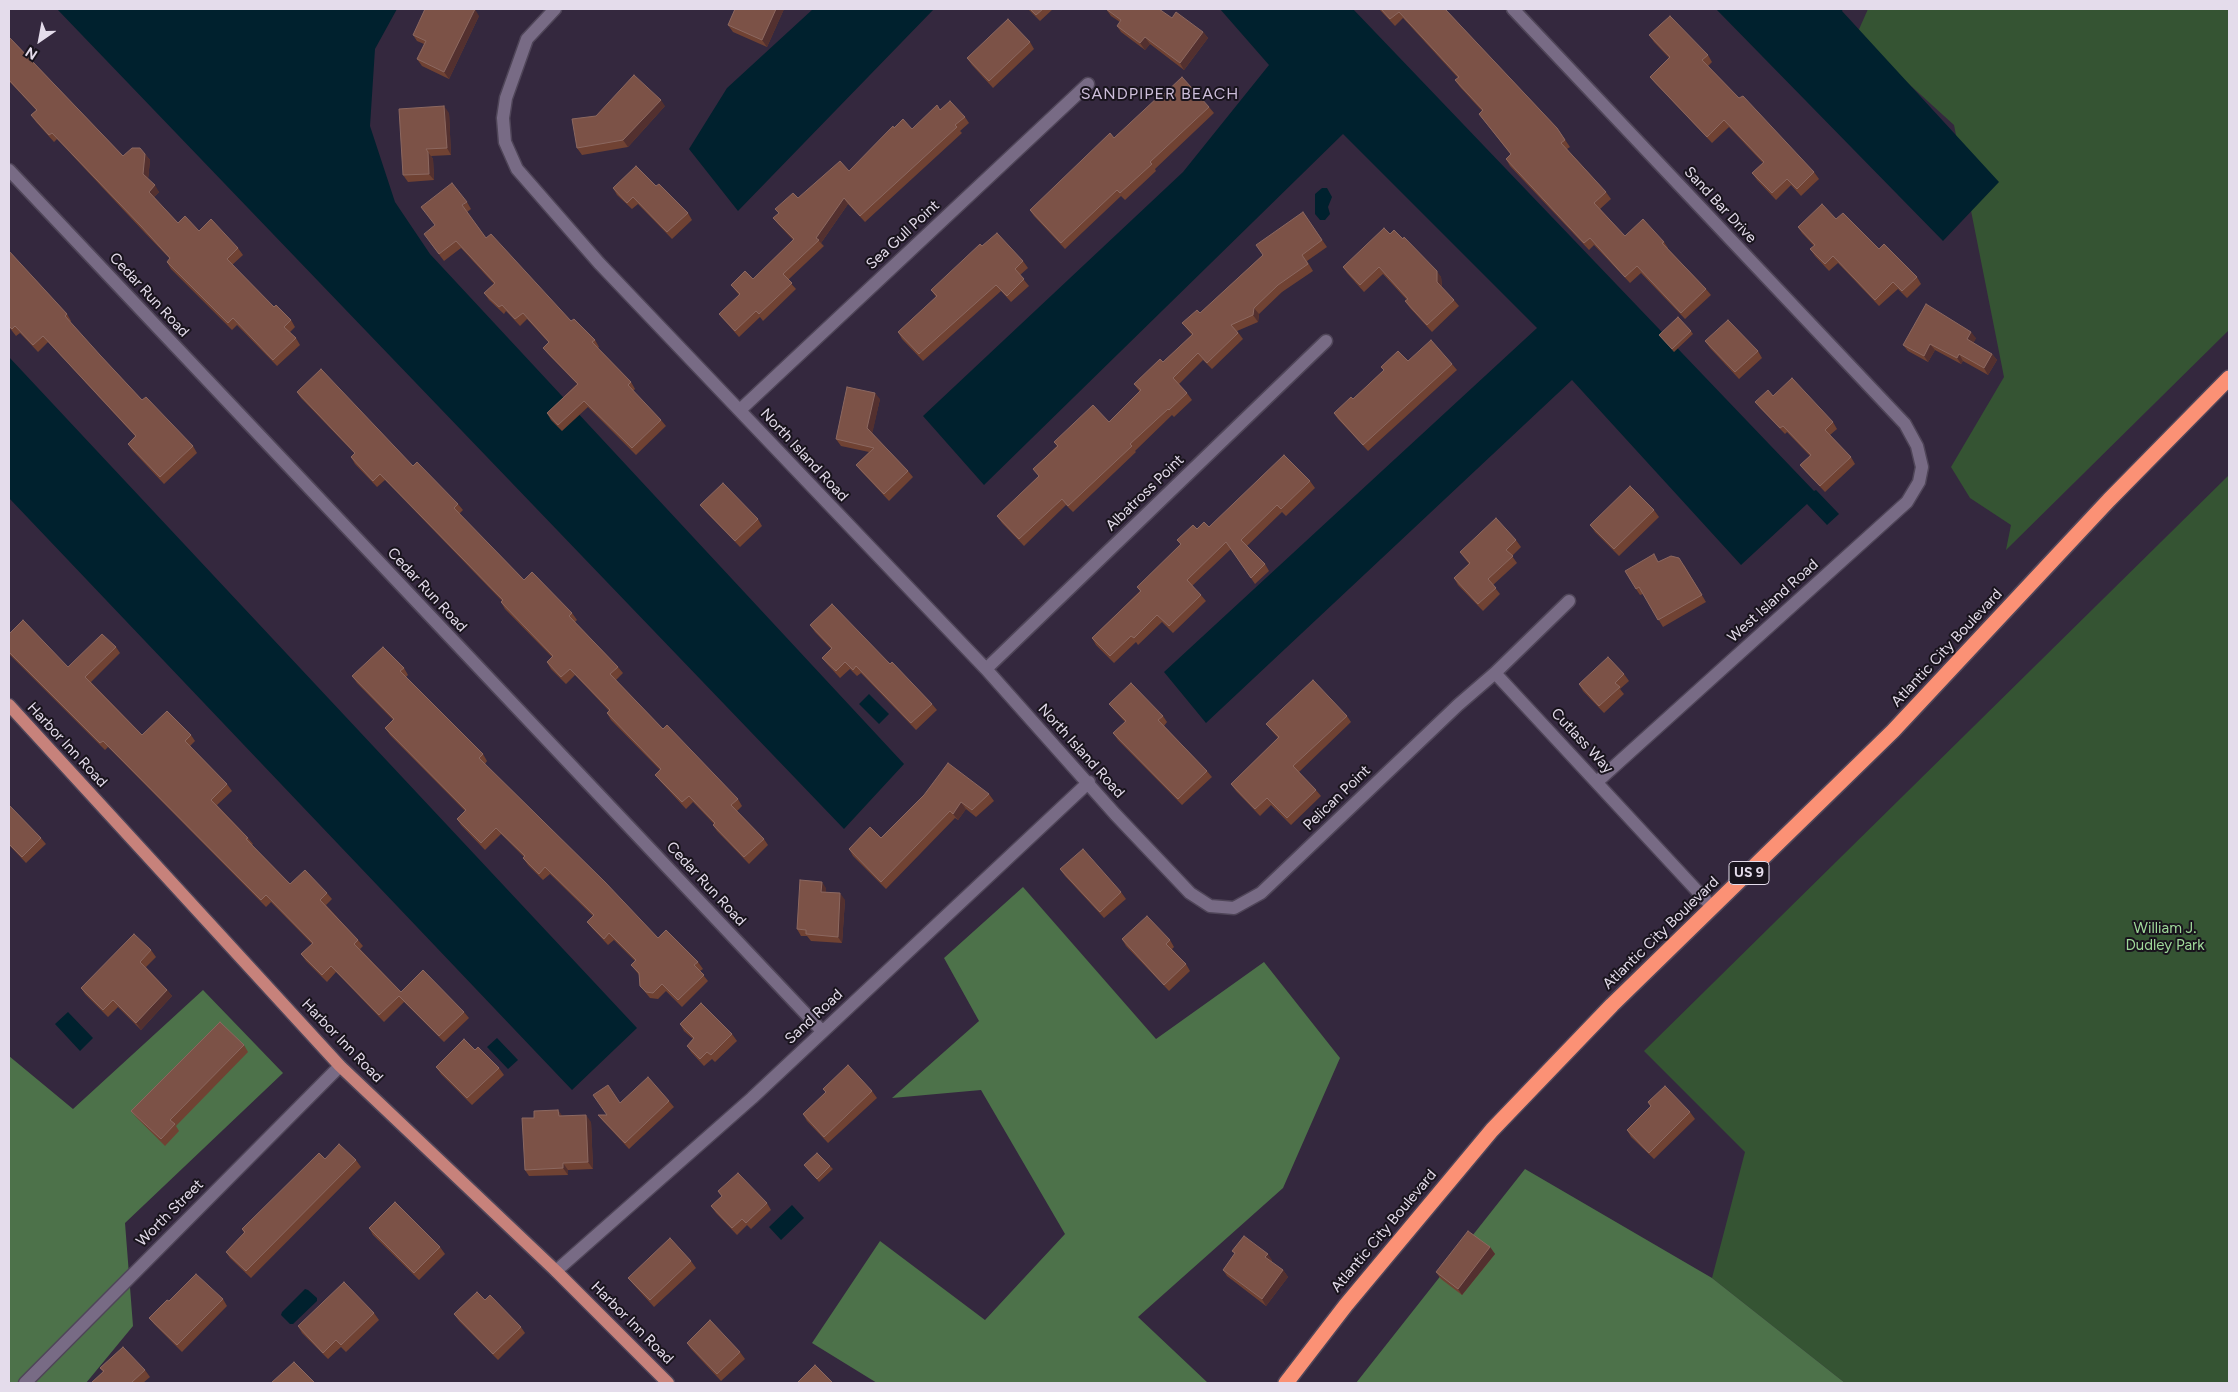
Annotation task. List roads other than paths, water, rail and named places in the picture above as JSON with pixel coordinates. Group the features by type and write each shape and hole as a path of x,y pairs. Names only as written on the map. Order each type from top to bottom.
{"highway":[{"name":"Atlantic City Boulevard","path":"1286,1383 1370,1275 1492,1130 1612,1005 1893,731 2109,500 2229,378"}],"main road":[{"name":"Harbor Inn Road","path":"9,705 340,1066 556,1271 668,1383"}],"street":[{"name":"North Island Road","path":"555,9 526,40 506,98 503,118 505,142 517,169 599,263 986,670 1190,893"},
{"name":"Sand Bar Drive","path":"1513,9 1905,424"},
{"name":"Sea Gull Point","path":"740,410 1088,84"},
{"name":"Cedar Run Road","path":"9,170 822,1032"},
{"name":"Albatross Point","path":"986,670 1326,341"},
{"name":"West Island Road","path":"1598,782 1907,502 1919,482 1922,467 1917,446 1905,424"},
{"path":"1495,673 1569,601"},
{"name":"Cutlass Way","path":"1495,673 1713,908"},
{"name":"Pelican Point","path":"1190,893 1210,906 1234,908 1261,893 1458,705 1495,673"},
{"name":"Sand Road","path":"556,1271 752,1098 1089,782"},
{"name":"Worth Street","path":"25,1383 340,1066"}],"water":[{"path":"57,9 397,9 375,49 370,126 395,202 430,254 904,764 844,829"},
{"path":"813,9 934,9 738,211 689,149 727,88"},
{"path":"1220,9 1353,9 1814,491 1816,490 1839,514 1827,525 1807,504 1741,565 1572,380 1206,723 1164,672 1537,328 1343,134 984,485 923,416 1183,172 1269,65"},
{"path":"1716,9 1843,9 1842,11 1999,182 1943,241"},
{"path":"1322,188 1327,188 1332,197 1328,207 1330,214 1325,220 1320,220 1315,214 1315,194"},
{"path":"9,357 637,1028 572,1090 9,498"},
{"path":"869,694 889,714 879,724 859,704"},
{"path":"68,1012 93,1038 80,1051 55,1024"},
{"path":"497,1038 518,1060 508,1069 487,1047"},
{"path":"792,1205 804,1218 781,1240 769,1227"},
{"path":"305,1289 317,1298 317,1301 293,1324 290,1324 281,1315 282,1312"}],"district":[{"name":"SANDPIPER BEACH","path":"1160,94"}],"park label":[{"name":"William J. Dudley Park","path":"2165,938"}]}
